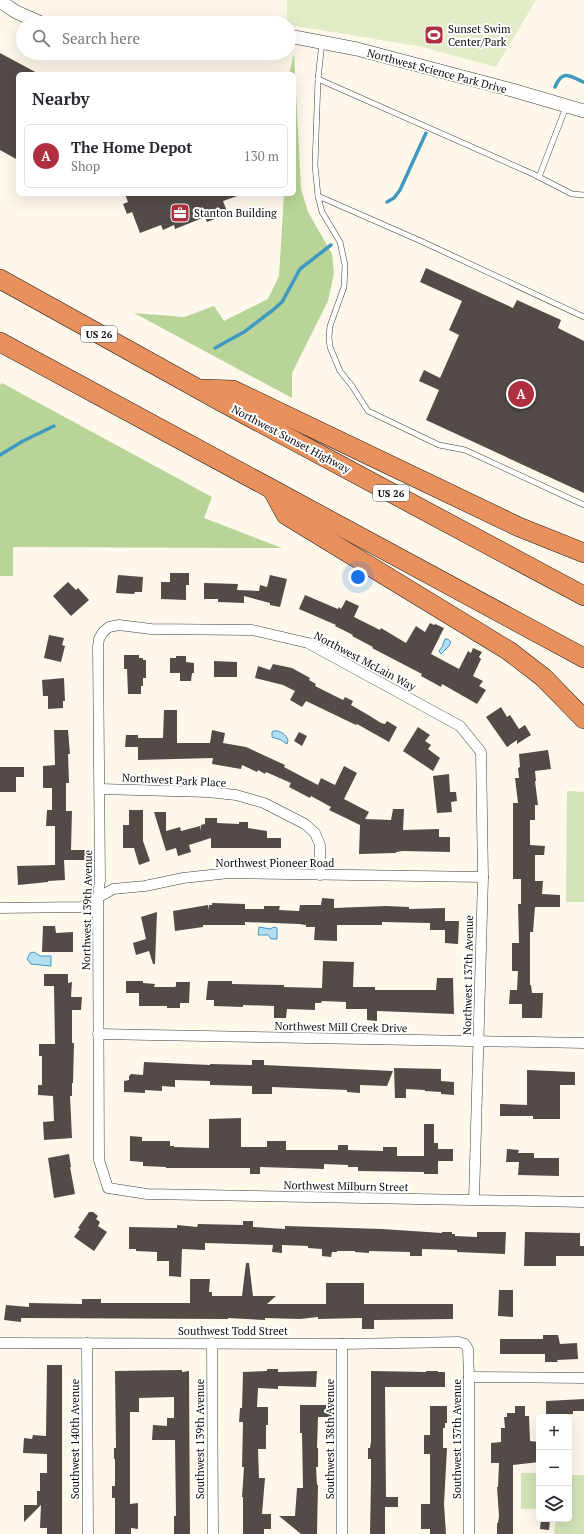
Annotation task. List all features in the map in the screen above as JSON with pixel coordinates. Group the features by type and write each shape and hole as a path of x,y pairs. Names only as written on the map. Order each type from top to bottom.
{"highway":[{"name":"Northwest Sunset Highway","path":"0,279 199,389 584,596"},
{"path":"0,342 584,658"},
{"path":"199,389 233,390 519,527 584,553"},
{"path":"273,490 286,515 509,651 544,678 584,719"}],"street":[{"path":"0,1 16,12 25,16"},
{"name":"Northwest Science Park Drive","path":"296,37 357,49 584,111"},
{"name":"Northwest McLain Way","path":"103,632 109,627 119,625 151,629 252,630 308,643 460,726 481,752"},
{"name":"Northwest 139th Avenue","path":"103,632 99,639 98,647 100,789 100,880 98,898 99,1160 108,1188"},
{"name":"Northwest 137th Avenue","path":"474,1200 483,877 481,752"},
{"name":"Northwest Park Place","path":"100,789 215,793 236,795 264,803 305,824 315,833 320,845 320,875"},
{"name":"Northwest Pioneer Road","path":"0,908 82,907 113,890 145,886 183,878 229,874 483,877"},
{"name":"Northwest Mill Creek Drive","path":"98,1034 584,1043"},
{"name":"Northwest Milburn Street","path":"108,1188 148,1194 584,1202"},
{"name":"Southwest Todd Street","path":"0,1343 342,1344 459,1342 465,1344"},
{"name":"Southwest 140th Avenue","path":"86,1343 88,1534"},
{"name":"Southwest 139th Avenue","path":"212,1343 213,1534"},
{"name":"Southwest 138th Avenue","path":"342,1344 342,1534"},
{"name":"Southwest 137th Avenue","path":"465,1344 468,1349 469,1377 469,1534"},
{"path":"469,1377 584,1378"}],"lane":[{"path":"322,42 318,79 315,150 318,196 322,212 340,242 345,265 344,287 330,326 330,347 340,371 368,410 439,445 465,450 584,505"},
{"path":"318,79 539,177 572,194 584,195"},
{"path":"539,177 567,106"},
{"path":"318,196 423,242 584,317"}],"green space":[{"name":"Sunset Swim Center/Park","path":"287,0 536,0 496,67 418,46 296,26 296,16 287,16"},
{"path":"292,60 294,60 295,72 290,72"},
{"path":"296,93 301,189 308,212 332,254 334,273 328,301 292,373 292,398 134,313 184,317 214,306 224,321 268,299 279,276 284,196 296,196"},
{"path":"2,383 212,497 204,518 282,548 13,547 13,576 0,576 0,385"},
{"path":"567,791 584,792 584,902 566,902"},
{"path":"521,1473 536,1473 536,1509 521,1509"},
{"path":"572,1475 584,1475 584,1534 554,1534 556,1522 572,1522"}],"water":[{"path":"445,639 448,639 451,642 441,654 439,651"},
{"path":"279,731 285,735 288,741 287,744 272,737 272,732"},
{"path":"259,927 270,929 274,927 277,928 277,939 271,939 268,935 258,935"},
{"path":"34,952 40,956 51,956 51,966 31,964 27,959 30,953"}],"building":[{"path":"0,53 35,72 16,72 16,159 0,150"},
{"name":"Stanton Building","path":"126,196 237,196 223,201 228,214 207,222 205,217 175,229 174,225 163,230 161,225 140,233 132,212 127,214 123,204 128,202"},
{"path":"426,268 513,308 517,300 561,320 558,328 584,341 584,493 426,420 439,390 419,381 424,370 440,378 459,335 449,330 462,301 420,282"},
{"path":"170,573 189,573 189,585 186,585 186,600 161,599 161,582 170,582"},
{"path":"118,575 143,577 142,592 135,592 134,594 116,593"},
{"path":"270,575 287,579 280,607 244,596 244,603 218,602 218,599 204,599 204,583 238,584 237,590 259,591 260,585 267,587"},
{"path":"68,582 76,590 78,588 89,600 71,616 53,596"},
{"path":"305,595 338,609 339,607 341,609 346,600 359,606 354,617 380,630 381,628 406,643 416,626 425,632 430,623 444,628 431,654 459,669 468,651 471,653 473,648 482,652 479,657 481,659 473,676 483,681 479,686 486,690 477,704 442,684 441,687 421,676 422,674 372,648 373,647 352,636 353,635 335,626 336,625 299,609"},
{"path":"49,635 64,638 62,645 65,646 61,662 44,658"},
{"path":"124,655 139,655 139,658 146,660 146,678 143,678 141,694 128,694 127,669 124,669"},
{"path":"176,656 186,656 186,662 194,663 194,673 192,673 191,681 180,681 180,673 170,673 170,658 176,658"},
{"path":"214,661 237,662 237,677 214,677"},
{"path":"273,664 292,668 310,678 309,680 316,684 315,686 343,700 345,697 353,701 351,705 381,723 385,724 387,721 397,727 389,742 357,724 356,725 306,701 302,707 290,700 295,691 283,685 255,678 258,666 270,670"},
{"path":"64,678 65,701 63,701 63,708 48,709 48,696 43,696 42,680"},
{"path":"501,707 507,717 510,715 519,729 525,725 531,735 517,744 517,740 507,747 486,717"},
{"path":"164,710 177,710 177,743 210,743 212,730 225,733 223,743 246,747 285,765 284,767 318,785 321,778 335,785 344,766 357,773 344,799 369,812 365,819 391,820 393,809 404,809 403,830 439,829 439,837 450,837 450,852 403,851 396,853 359,854 360,825 329,810 331,807 311,796 310,798 289,787 291,783 266,772 265,774 258,770 257,772 242,765 241,769 212,764 213,758 138,760 138,747 125,747 126,735 138,735 138,738 163,738"},
{"path":"418,727 430,735 425,741 431,745 428,749 440,758 433,771 403,751"},
{"path":"54,730 68,730 70,754 68,754 69,783 66,783 66,811 72,811 71,850 86,850 86,860 64,860 65,880 18,885 17,866 55,865 55,826 46,826 47,810 52,810 52,788 43,788 43,766 55,765"},
{"path":"299,732 307,736 302,746 294,741"},
{"path":"548,750 551,769 535,771 538,805 535,805 535,820 530,820 530,845 545,846 544,855 535,855 535,881 543,881 542,894 560,895 560,907 535,907 533,932 530,932 530,985 532,993 543,993 542,1018 522,1018 522,1004 509,1004 510,990 517,990 518,971 512,971 512,943 519,943 518,904 521,904 521,879 513,879 513,803 518,803 515,778 519,778 519,754"},
{"path":"0,767 24,767 24,777 16,777 16,792 0,792"},
{"path":"449,774 450,792 456,792 457,801 451,802 452,812 437,813 433,776"},
{"path":"129,810 143,810 143,841 150,861 139,865 134,848 123,848 123,825 129,825"},
{"path":"154,812 166,812 166,831 180,827 181,831 200,826 200,831 201,825 205,824 205,818 217,818 217,823 239,824 239,822 248,822 248,828 267,831 267,838 281,838 281,848 211,848 211,838 189,845 191,852 178,856 176,848 166,851"},
{"path":"322,898 334,899 334,908 386,906 409,907 409,909 445,908 445,930 430,930 430,923 382,922 382,925 337,925 337,941 314,940 315,927 306,927 306,925 299,924 245,922 245,925 203,925 203,927 175,931 173,911 208,905 209,910 209,905 212,905 212,903 245,904 245,909 264,909 264,906 280,906 279,910 299,911 300,905 321,905"},
{"path":"157,912 155,964 153,964 149,951 136,955 133,943 146,939 141,917"},
{"path":"445,921 459,921 458,944 445,943"},
{"path":"43,926 55,926 56,933 73,932 73,952 42,952"},
{"path":"323,961 354,962 353,987 375,987 375,990 436,990 437,978 453,978 454,1014 377,1011 377,1021 367,1020 367,1009 346,1009 346,1002 322,1001 321,1003 315,1003 315,1010 287,1009 286,1018 274,1018 274,1006 214,1006 214,1000 206,1000 208,981 232,981 232,984 284,985 284,987 322,988"},
{"path":"44,974 68,974 68,983 72,982 71,997 82,997 81,1010 72,1010 72,1043 74,1043 73,1083 72,1096 70,1096 72,1138 44,1140 43,1122 54,1121 53,1096 38,1095 38,1085 42,1085 42,1056 39,1056 39,1044 55,1044 54,986 44,986"},
{"path":"126,981 143,981 143,983 155,984 154,987 175,987 176,982 190,982 189,1003 180,1003 180,1008 167,1008 167,1006 139,1006 139,993 126,993"},
{"path":"252,1060 264,1060 264,1065 393,1071 387,1086 360,1085 360,1093 347,1092 347,1090 272,1087 272,1094 252,1094 252,1086 210,1085 210,1081 175,1080 175,1087 162,1086 162,1091 145,1090 145,1093 124,1092 124,1081 129,1080 129,1076 131,1074 143,1075 144,1062 252,1065"},
{"path":"394,1068 441,1069 441,1081 454,1082 454,1095 441,1094 441,1092 425,1090 406,1089 406,1098 395,1098"},
{"path":"527,1070 575,1072 575,1085 560,1085 560,1119 533,1119 533,1116 500,1116 500,1104 527,1105"},
{"path":"241,1118 241,1147 267,1147 267,1141 286,1141 286,1150 338,1150 338,1145 348,1145 348,1150 383,1151 383,1147 397,1147 397,1156 424,1156 424,1124 434,1124 434,1143 438,1143 438,1149 453,1149 453,1161 438,1161 438,1174 424,1174 424,1172 358,1171 358,1167 324,1164 324,1169 260,1167 260,1174 250,1174 250,1168 166,1168 143,1166 143,1162 130,1161 130,1136 142,1137 142,1141 170,1141 170,1146 174,1147 209,1148 209,1119"},
{"path":"507,1149 519,1150 518,1153 534,1153 534,1158 559,1158 559,1176 518,1175 519,1162 506,1162"},
{"path":"69,1154 75,1194 54,1198 48,1158"},
{"path":"89,1212 93,1212 98,1216 96,1219 100,1222 98,1226 107,1232 94,1251 74,1237 80,1229 78,1228"},
{"path":"243,1221 253,1221 253,1227 285,1229 285,1226 382,1229 442,1233 452,1232 455,1236 477,1237 477,1232 506,1232 505,1254 422,1249 422,1256 410,1256 410,1252 369,1251 369,1253 337,1251 332,1252 331,1257 322,1256 322,1249 308,1248 308,1246 282,1245 282,1253 272,1252 273,1245 205,1243 205,1250 182,1249 181,1277 169,1276 169,1261 157,1261 157,1252 136,1251 136,1249 129,1249 129,1227 177,1228 177,1225 197,1227 198,1224 243,1225"},
{"path":"525,1232 580,1233 580,1246 584,1246 584,1256 556,1256 556,1266 524,1266"},
{"path":"246,1263 249,1263 253,1296 276,1296 267,1304 326,1304 326,1283 364,1283 364,1304 453,1304 453,1319 374,1320 374,1329 362,1329 362,1318 265,1318 265,1320 228,1318 21,1318 21,1322 4,1320 6,1305 29,1307 29,1303 82,1304 82,1299 101,1299 101,1303 190,1303 190,1279 210,1279 209,1292 212,1292 212,1296 242,1296"},
{"path":"499,1290 513,1290 513,1317 498,1316"},
{"path":"543,1335 558,1335 560,1344 577,1343 578,1359 545,1362 545,1354 500,1354 500,1339 543,1339"},
{"path":"47,1365 62,1365 62,1534 47,1534 47,1528 40,1528 41,1505 24,1522 24,1505 37,1505 37,1491 40,1491 40,1473 47,1473 47,1454 23,1453 24,1438 32,1439 33,1435 46,1436"},
{"path":"267,1369 278,1369 278,1372 317,1371 316,1387 278,1386 278,1389 258,1388 257,1407 268,1407 266,1449 258,1449 259,1478 265,1478 262,1514 271,1514 271,1529 264,1529 264,1534 243,1534 243,1422 239,1422 240,1408 242,1408 243,1372 267,1371"},
{"path":"182,1370 182,1372 189,1371 190,1534 174,1534 174,1516 176,1516 175,1440 152,1440 153,1425 167,1426 167,1418 174,1418 174,1397 139,1398 139,1412 130,1412 130,1504 138,1503 138,1529 131,1528 131,1534 115,1534 115,1498 112,1498 112,1486 115,1486 114,1448 116,1448 115,1371"},
{"path":"371,1371 445,1372 445,1387 385,1387 386,1497 398,1497 398,1507 385,1507 385,1534 370,1534 371,1459 368,1459 368,1448 370,1448 371,1441"},
{"path":"584,1399 584,1411 573,1411 573,1414 546,1414 546,1401"},
{"path":"300,1405 332,1405 332,1417 318,1417 318,1467 316,1467 318,1485 317,1534 301,1534 279,1516 295,1516 297,1488 303,1488"},
{"path":"430,1406 447,1406 447,1423 445,1423 445,1428 443,1428 443,1448 447,1448 444,1504 446,1534 430,1534 430,1529 421,1529 421,1504 430,1504 430,1454 424,1454 424,1435 430,1435"},
{"path":"515,1406 525,1406 525,1416 529,1416 530,1441 536,1442 536,1462 513,1465 513,1534 497,1534 497,1523 499,1516 497,1487 499,1463 491,1463 491,1443 501,1442 501,1428 505,1428 504,1417 507,1417 507,1413 515,1413"},
{"path":"541,1522 550,1522 549,1530 540,1529"}],"waterway":[{"path":"555,87 560,78 563,76 574,77 583,82"},
{"path":"387,202 394,198 400,190 426,133"},
{"path":"215,348 244,332 273,310 282,302 300,269 331,245"},
{"path":"0,455 23,441 54,426"}],"place":[{"name":"Sunset Swim Center/Park","path":"434,35"},
{"name":"Stanton Building","path":"180,213"},
{"name":"The Home Depot","path":"521,394"}]}
